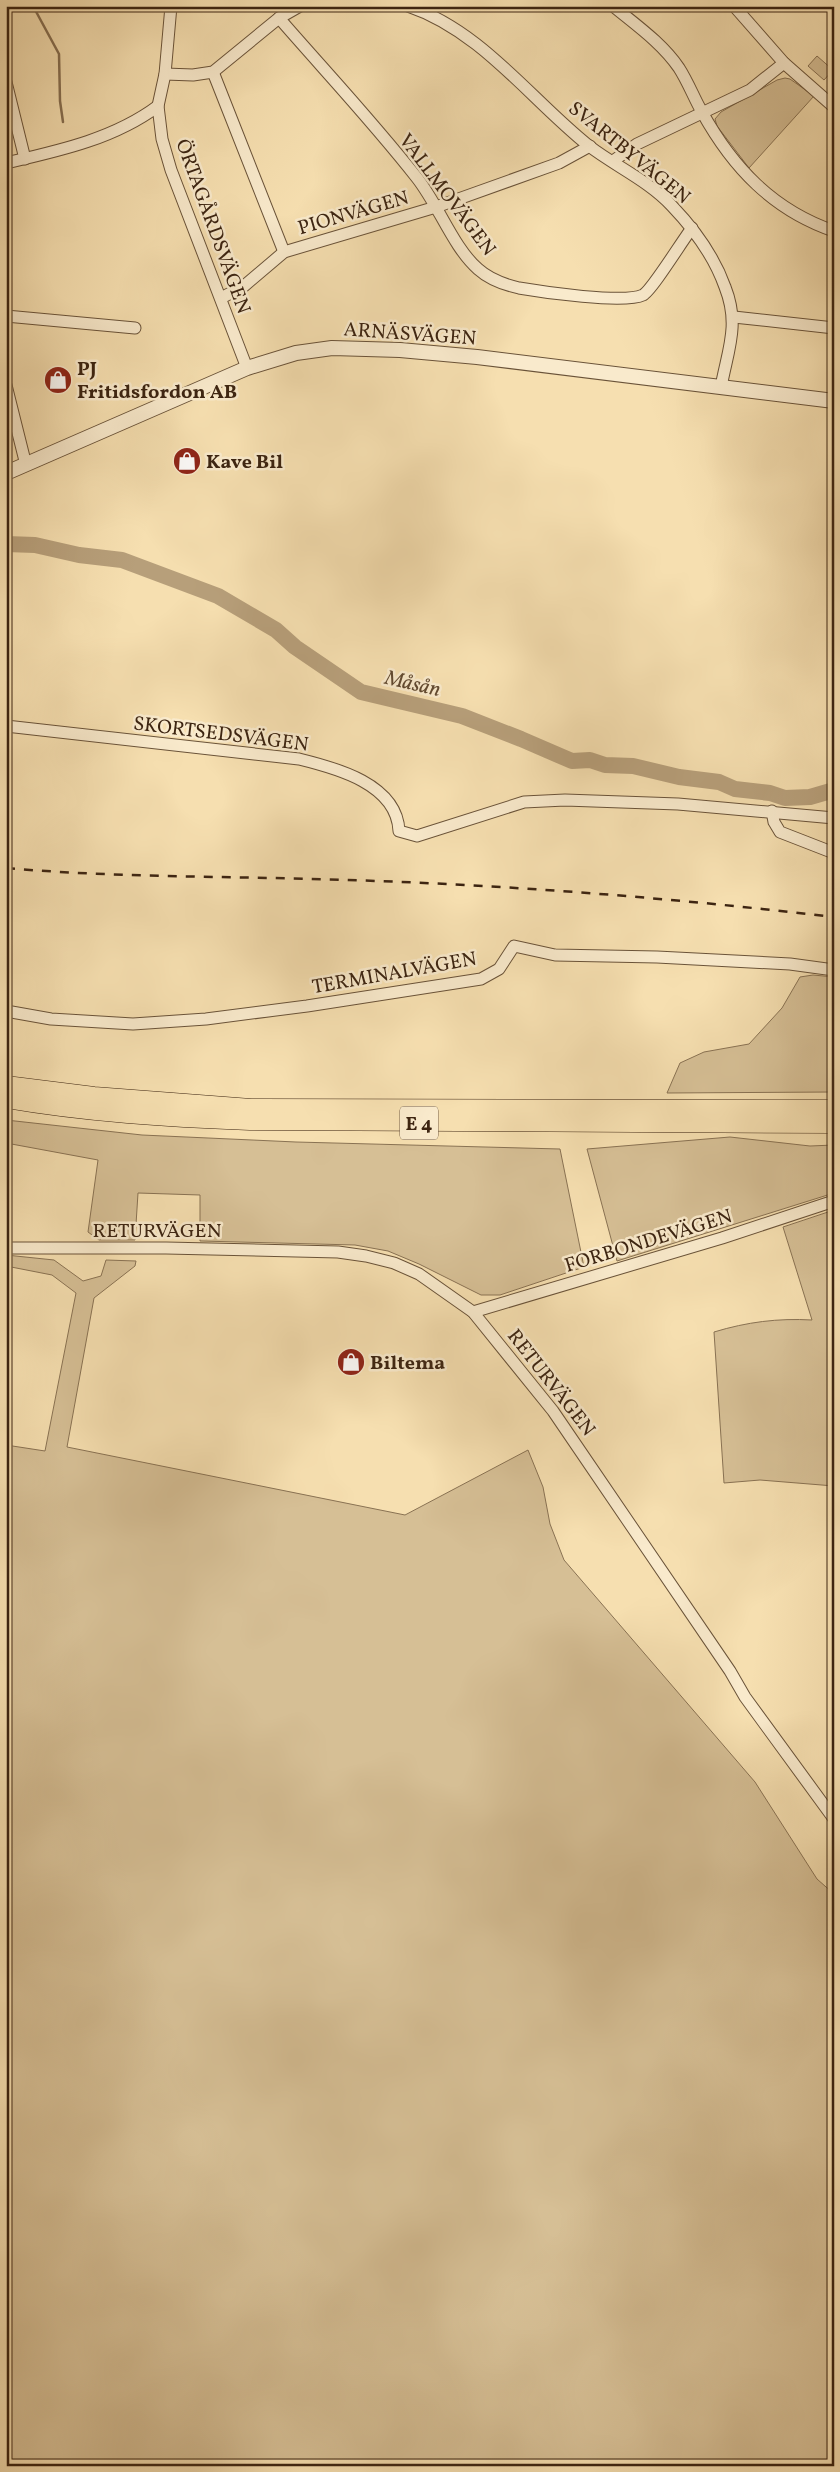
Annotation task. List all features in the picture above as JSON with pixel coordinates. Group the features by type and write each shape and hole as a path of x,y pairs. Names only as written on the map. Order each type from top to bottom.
{"highway":[{"name":"E 4","path":"6,1085 94,1096 250,1108 834,1109"},
{"name":"E 4","path":"6,1099 94,1111 173,1118 250,1121 834,1124"}],"street":[{"name":"ÖRTAGÅRDSVÄGEN","path":"171,6 165,74 158,106 162,140 171,170 247,368"},
{"path":"165,74 194,75 213,72 279,18 300,6"},
{"name":"SVARTBYVÄGEN","path":"408,6 450,26 475,44 590,146 670,204 692,228 711,256 726,288 734,317 721,387"},
{"path":"613,6 664,49 680,69 701,112 737,165 765,195 798,216 834,231"},
{"path":"734,6 784,63 834,107"},
{"name":"VALLMOVÄGEN","path":"279,18 418,180 465,253 479,269 496,280 518,288 583,296 633,298 644,295 692,228"},
{"path":"613,161 637,144 750,90 784,63"},
{"path":"213,72 284,252"},
{"path":"6,82 24,159"},
{"path":"6,163 104,135 134,121 158,106"},
{"name":"PIONVÄGEN","path":"221,298 244,286 284,252 436,207 559,163 590,146"},
{"path":"6,316 136,328"},
{"path":"734,317 834,328"},
{"name":"ARNÄSVÄGEN","path":"6,474 247,368 296,353 332,348 367,348 477,357 834,401"},
{"path":"6,385 26,465"},
{"name":"SKORTSEDSVÄGEN","path":"6,726 299,759 328,766 350,773 367,784 394,809 399,820 399,832 417,836 524,802 564,800 772,812"},
{"path":"834,818 772,812 774,822 780,832 834,853"},
{"name":"TERMINALVÄGEN","path":"6,1011 51,1018 132,1024 206,1019 307,1006 481,979 499,969 514,946 555,955 657,957 790,964 834,970"},
{"name":"FORBONDEVÄGEN","path":"473,1312 722,1238 834,1201"},
{"name":"RETURVÄGEN","path":"6,1248 166,1248 338,1252 394,1263 419,1274 473,1312 553,1411 730,1671 744,1697 834,1819"}],"shaded area":[{"path":"817,56 833,70 824,80 808,66"},
{"path":"790,79 814,96 749,168 717,126 715,119 721,112 777,80"},
{"path":"813,975 834,977 834,1092 667,1093 680,1063 704,1052 749,1044 782,1008 800,977"},
{"path":"6,1120 142,1135 296,1142 560,1149 584,1267 500,1295 481,1295 419,1264 388,1251 355,1245 200,1241 200,1195 138,1193 135,1240 99,1240 88,1232 98,1160 6,1143"},
{"path":"730,1137 810,1146 834,1145 834,1193 617,1261 587,1149"},
{"path":"834,1210 834,1486 760,1480 724,1483 714,1332 763,1322 812,1320 783,1227"},
{"path":"6,1255 54,1260 83,1281 101,1276 106,1260 136,1261 135,1266 94,1298 67,1447 405,1515 528,1450 543,1487 550,1524 564,1560 755,1782 817,1879 834,1894 834,2466 6,2466 6,1445 45,1451 76,1293 52,1275 6,1266"}],"waterway":[{"path":"33,6 59,54 60,101 63,122"},
{"name":"Måsån","path":"6,544 35,545 79,555 122,560 218,596 276,630 295,647 361,692 462,716 572,761 590,760 605,765 633,766 679,777 719,782 735,789 770,793 785,798 810,797 834,790"}],"railway":[{"path":"6,868 134,875 470,885 652,898 834,917"}],"place":[{"name":"PJ Fritidsfordon AB","path":"58,380"},
{"name":"Kave Bil","path":"187,461"},
{"name":"Biltema","path":"351,1362"}]}
